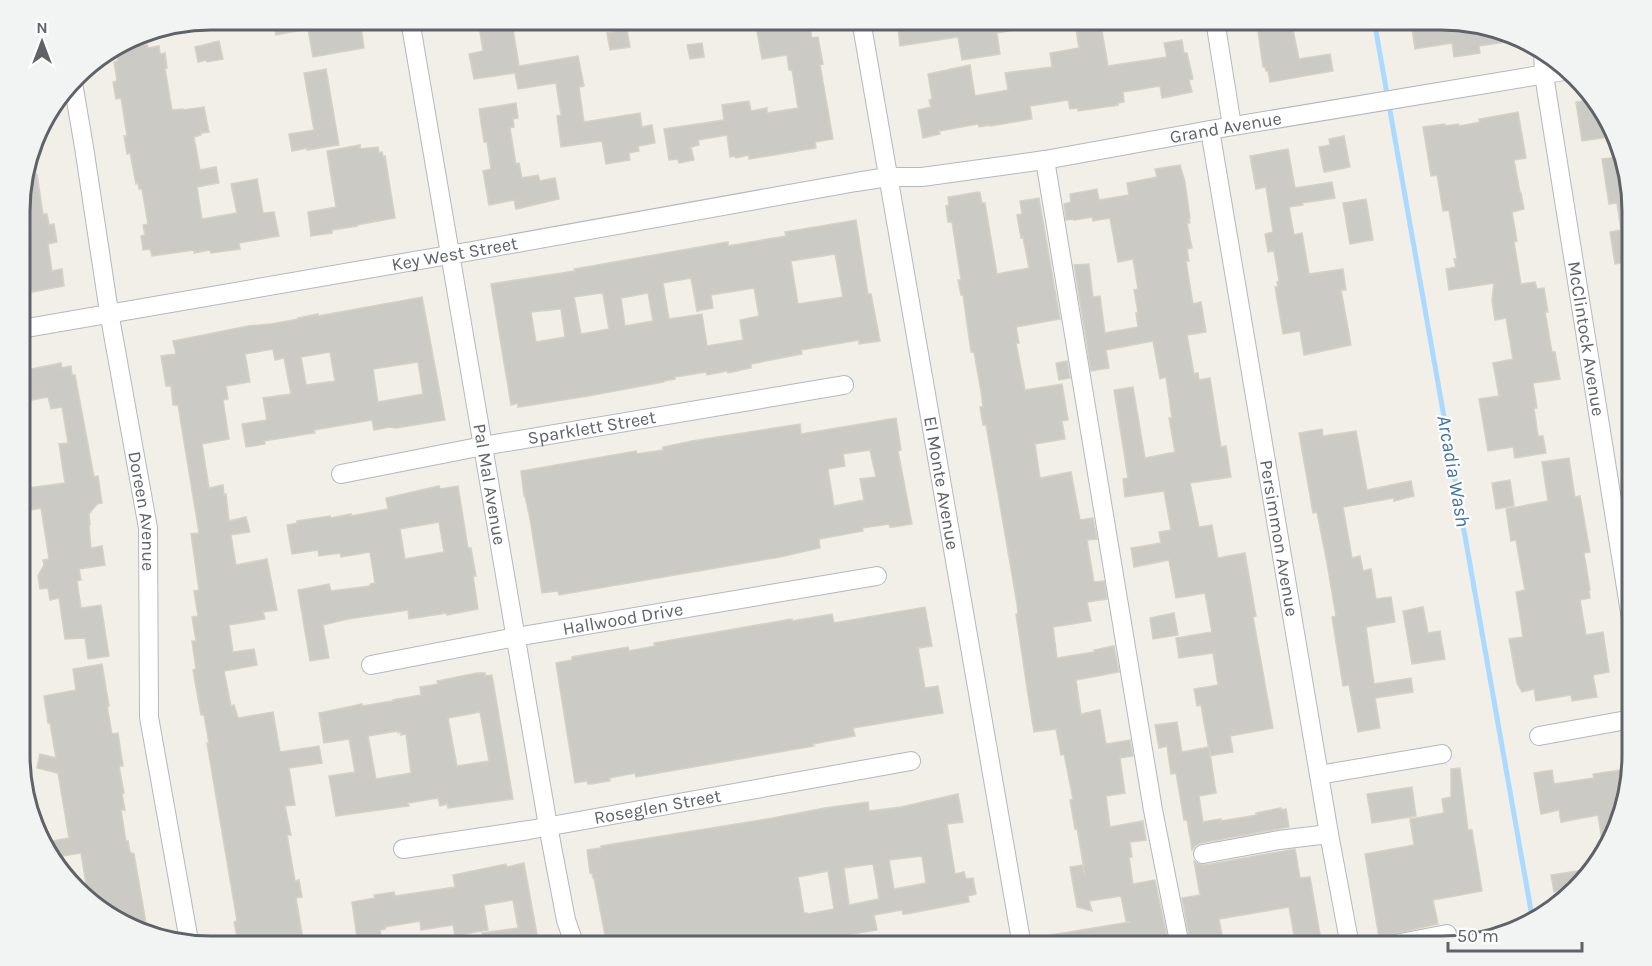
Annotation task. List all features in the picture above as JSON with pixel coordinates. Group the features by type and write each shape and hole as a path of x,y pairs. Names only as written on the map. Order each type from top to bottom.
{"street":[{"name":"Pal Mal Avenue","path":"412,30 548,826 572,936"},
{"name":"El Monte Avenue","path":"863,30 1020,936"},
{"path":"1217,30 1232,126"},
{"name":"McClintock Avenue","path":"1543,62 1622,562"},
{"name":"Grand Avenue","path":"888,177 922,177 1045,160 1232,126 1557,72"},
{"name":"Doreen Avenue","path":"74,93 109,312 148,528 149,717 188,934"},
{"name":"Persimmon Avenue","path":"1210,130 1348,936"},
{"path":"1045,160 1153,810 1178,936"},
{"name":"Key West Street","path":"30,327 888,177"},
{"name":"Sparklett Street","path":"341,474 483,446 844,385"},
{"name":"Hallwood Drive","path":"371,665 516,637 878,576"},
{"path":"1539,736 1622,720"},
{"path":"1319,775 1442,754"},
{"name":"Roseglen Street","path":"403,849 548,826 911,761"},
{"path":"1203,854 1279,840 1329,834"},
{"path":"1438,936 1448,934"}],"building":[{"path":"275,30 303,30 276,35"},
{"path":"308,30 361,30 364,48 313,57"},
{"path":"480,30 513,30 519,66 578,56 584,86 579,87 584,122 640,113 642,127 652,125 655,143 638,146 639,151 629,153 630,160 606,164 602,141 561,147 557,116 561,115 556,83 518,89 515,73 474,79 469,54 483,51"},
{"path":"627,30 630,47 610,50 607,33"},
{"path":"810,30 812,38 818,37 823,64 820,65 833,139 815,142 816,148 749,159 749,155 730,157 727,135 698,140 699,145 691,147 694,160 679,163 678,159 669,160 664,129 724,120 722,105 749,101 751,111 767,108 767,113 798,108 792,70 789,70 787,55 762,59 757,31"},
{"path":"898,30 1014,30 997,33 1000,54 962,60 958,37 900,46"},
{"path":"1076,30 1102,30 1108,66 1167,57 1164,43 1182,40 1193,79 1189,80 1192,92 1162,98 1160,86 1123,92 1124,102 1118,105 1078,111 1078,108 1070,109 1068,100 1030,106 1032,119 990,126 979,127 978,124 939,131 940,134 923,138 918,110 931,107 928,74 970,65 975,96 1008,90 1005,73 1052,67 1050,53 1079,48"},
{"path":"1258,30 1293,30 1299,59 1330,54 1333,71 1270,82 1268,71 1263,67"},
{"path":"1412,30 1464,32 1488,36 1505,42 1479,46 1480,53 1454,57 1452,43 1415,49"},
{"path":"219,41 223,59 198,62 195,47"},
{"path":"702,43 704,57 690,59 687,45"},
{"path":"147,44 148,48 159,46 160,54 165,53 167,68 165,68 172,110 204,107 209,132 194,137 200,170 216,167 219,183 197,187 202,219 237,213 231,184 257,179 263,213 274,212 279,236 239,243 240,249 211,253 210,250 194,253 194,250 152,256 150,249 143,250 141,236 145,235 143,225 148,224 142,189 139,189 138,183 136,184 130,153 127,154 124,136 127,136 121,98 116,99 113,82 117,81 114,62 118,61 117,57 139,45"},
{"path":"326,69 339,145 292,151 289,134 314,130 304,73"},
{"path":"1583,101 1606,137 1582,141 1576,102"},
{"path":"516,103 518,118 513,119 514,127 510,128 516,164 519,163 522,178 538,175 540,181 555,178 559,199 516,209 514,200 489,205 483,171 491,169 479,109"},
{"path":"1518,112 1526,158 1514,160 1524,209 1512,212 1517,241 1514,242 1521,284 1535,282 1537,289 1544,288 1548,312 1545,312 1552,352 1555,352 1560,379 1533,383 1538,436 1543,436 1546,453 1515,458 1513,447 1488,451 1479,399 1499,396 1493,363 1513,359 1506,318 1495,320 1492,300 1494,283 1449,290 1446,269 1456,267 1454,259 1457,259 1449,210 1443,211 1437,175 1431,176 1423,127 1445,124 1445,126 1458,124 1460,126 1480,122 1479,119"},
{"path":"1344,136 1350,167 1324,172 1319,147 1330,145 1329,139"},
{"path":"360,145 360,149 378,147 379,153 382,152 383,157 385,156 395,218 311,236 308,212 336,207 327,151"},
{"path":"1288,149 1295,188 1332,182 1335,198 1289,207 1294,235 1302,233 1309,274 1343,269 1346,290 1341,290 1351,345 1304,355 1300,331 1283,334 1275,287 1278,287 1277,282 1279,281 1274,251 1268,252 1265,234 1273,232 1266,187 1256,189 1250,156"},
{"path":"1613,158 1622,199 1622,263 1615,264 1610,232 1621,230 1617,203 1609,204 1602,159"},
{"path":"1180,165 1185,182 1190,218 1190,223 1187,223 1192,248 1187,249 1189,261 1186,261 1193,304 1201,302 1206,332 1187,335 1194,374 1198,373 1199,380 1210,378 1221,447 1226,446 1231,477 1190,483 1199,527 1212,525 1218,558 1245,553 1256,616 1253,617 1273,728 1230,736 1233,752 1210,756 1201,705 1197,706 1194,689 1218,685 1213,653 1179,658 1176,638 1212,632 1205,593 1176,598 1169,560 1134,567 1131,548 1161,543 1159,532 1171,530 1164,491 1125,497 1123,479 1128,478 1114,390 1133,387 1145,458 1175,452 1169,418 1172,418 1166,377 1160,379 1153,341 1106,350 1109,368 1091,371 1074,265 1089,264 1093,297 1100,296 1105,333 1138,327 1134,290 1138,289 1133,259 1118,262 1110,218 1093,221 1092,217 1066,220 1064,204 1071,202 1070,194 1097,189 1099,200 1129,195 1127,183 1157,177 1155,169"},
{"path":"34,174 37,174 43,214 47,214 49,225 54,224 57,242 48,244 52,271 62,269 64,286 32,292 30,211"},
{"path":"980,193 982,203 985,203 997,274 1029,268 1017,215 1022,214 1020,201 1039,198 1060,319 1016,327 1019,343 1016,343 1025,390 1062,384 1068,420 1062,421 1065,439 1035,444 1040,478 1071,472 1080,520 1093,518 1097,539 1087,540 1094,582 1104,581 1107,599 1087,602 1091,621 1053,627 1057,658 1114,646 1119,672 1076,680 1081,714 1100,710 1106,744 1130,740 1133,756 1120,758 1125,793 1106,796 1110,827 1143,821 1146,840 1130,842 1132,857 1129,857 1133,884 1155,880 1167,936 1044,936 1130,922 1126,921 1121,896 1089,901 1092,911 1077,907 1070,867 1082,865 1085,875 1070,800 1073,799 1064,754 1061,755 1056,729 1034,732 1016,614 1018,614 1017,604 986,425 983,425 980,407 983,407 974,352 971,352 963,295 961,295 958,280 961,280 952,222 948,222 946,206 949,205 948,197"},
{"path":"1366,199 1373,240 1350,244 1343,203"},
{"path":"856,220 868,294 871,294 880,341 859,344 859,340 801,350 802,354 751,364 751,368 728,373 727,371 707,375 706,372 588,396 518,407 518,403 511,405 491,284 575,271 574,269 728,242 728,246 786,236 785,232","holes":["835,254 843,297 798,304 791,261","691,278 697,311 713,308 711,295 754,288 759,316 740,320 743,340 707,346 702,314 669,319 663,283","648,293 653,321 625,326 621,298","603,294 609,329 581,334 574,297","561,309 565,337 536,342 531,312"]},
{"path":"422,297 445,420 374,430 372,420 314,430 315,433 264,441 265,444 246,447 242,424 267,420 263,398 291,394 284,358 275,360 273,349 245,354 250,382 226,386 228,399 223,400 229,439 202,444 209,488 223,485 229,521 246,517 250,532 231,535 236,565 267,559 277,610 263,612 265,619 229,625 233,652 254,649 257,665 224,671 231,706 234,705 238,718 273,712 280,752 319,746 322,763 289,768 295,805 285,806 291,835 287,835 295,881 299,880 302,897 296,898 302,936 237,936 234,922 237,921 207,743 209,743 204,715 201,715 193,670 196,669 192,641 196,641 192,617 198,616 194,591 199,590 191,534 199,533 178,405 173,405 171,386 166,386 161,356 176,354 173,341 318,314 318,316","holes":["330,352 335,381 306,385 301,357","418,362 423,394 378,402 373,369"]},
{"path":"1067,361 1070,378 1059,380 1056,363"},
{"path":"61,363 62,368 71,366 72,375 75,375 94,477 98,476 102,503 97,504 89,514 91,548 102,546 105,565 79,569 81,580 77,581 81,608 101,605 109,656 88,659 85,638 65,639 59,598 50,600 48,588 40,589 38,576 44,565 43,560 49,559 41,508 30,510 30,488 65,483 59,444 68,443 62,407 51,409 48,397 30,400 30,369"},
{"path":"896,418 901,450 898,451 912,524 890,527 889,524 862,528 863,531 819,539 820,548 780,557 559,595 558,591 542,593 521,471 636,451 637,454 663,450 663,447 692,441 800,424 801,434","holes":["870,450 876,477 860,479 864,500 834,506 828,469 845,466 843,454"]},
{"path":"1322,429 1323,436 1356,431 1367,490 1411,481 1414,496 1394,501 1394,498 1343,507 1352,558 1360,556 1363,571 1371,569 1376,599 1391,597 1395,622 1366,627 1374,684 1411,678 1413,692 1375,698 1380,728 1358,732 1349,685 1343,686 1332,617 1336,616 1327,563 1317,512 1313,513 1299,433"},
{"path":"1569,458 1575,497 1580,496 1590,552 1584,553 1590,598 1580,600 1586,635 1603,632 1609,672 1593,675 1597,697 1572,701 1571,695 1536,701 1534,689 1522,692 1517,683 1509,639 1523,637 1516,592 1525,590 1516,540 1511,541 1506,509 1548,501 1542,462"},
{"path":"1510,480 1514,506 1496,509 1492,483"},
{"path":"439,486 440,489 458,486 468,548 471,548 476,576 473,576 478,609 409,619 408,610 323,625 329,658 310,661 298,590 329,584 331,591 370,586 375,583 370,552 341,557 340,553 319,556 318,550 292,554 287,525 297,523 297,521 351,514 351,516 388,509 386,498","holes":["439,522 444,552 405,559 400,529"]},
{"path":"925,607 932,646 918,648 925,688 938,686 943,713 853,728 855,736 813,744 814,746 636,777 635,773 591,784 587,781 575,783 556,663 572,660 572,657 628,647 629,651 655,646 654,643 792,619 792,621 832,614 834,623"},
{"path":"1423,607 1428,633 1440,631 1445,659 1412,664 1403,611"},
{"path":"1174,613 1178,635 1153,639 1150,618"},
{"path":"102,664 112,734 118,733 123,766 119,766 124,793 122,794 125,810 121,810 126,841 128,841 130,852 134,854 146,923 121,912 101,899 86,885 81,853 62,856 53,841 69,838 58,773 37,768 40,754 56,758 44,696 76,690 73,669"},
{"path":"477,673 485,673 485,676 492,675 513,799 448,808 447,804 440,806 438,798 408,803 409,806 336,816 329,776 355,772 349,739 324,743 319,713 421,695 420,687 438,684 437,681","holes":["480,712 489,761 457,766 448,718","398,731 401,735 406,734 411,773 376,779 368,736"]},
{"path":"1177,722 1182,752 1209,747 1216,793 1199,796 1203,822 1257,815 1256,813 1281,808 1281,810 1286,809 1289,827 1201,843 1192,850 1176,773 1171,774 1167,746 1159,748 1155,725"},
{"path":"1460,768 1468,830 1472,830 1482,891 1433,900 1438,924 1379,936 1365,854 1414,845 1410,819 1444,813 1442,799 1451,797 1451,769"},
{"path":"1552,770 1554,784 1594,778 1593,774 1621,770 1616,802 1602,838 1598,815 1561,822 1559,810 1541,814 1534,773"},
{"path":"1412,787 1416,816 1372,823 1367,794"},
{"path":"958,794 963,822 947,824 955,874 964,872 966,879 973,878 976,894 968,896 969,902 906,914 903,914 902,910 874,915 877,930 842,936 605,936 587,850 868,802 869,811 901,807","holes":["922,856 926,883 894,889 889,860","873,864 879,899 849,905 844,868","828,871 834,909 804,913 798,877"]},
{"path":"1295,849 1300,878 1310,877 1320,936 1294,936 1289,907 1219,919 1222,936 1189,936 1182,898 1200,895 1194,861 1205,865"},
{"path":"524,863 537,936 482,936 482,933 518,928 513,900 484,905 488,930 455,936 453,925 421,930 420,921 385,927 380,930 381,935 357,936 352,902 394,892 395,896 455,887 453,875 506,864 507,867"},
{"path":"1580,870 1560,891 1554,892 1551,875"}],"waterway":[{"name":"Arcadia Wash","path":"1376,30 1531,911"}]}
